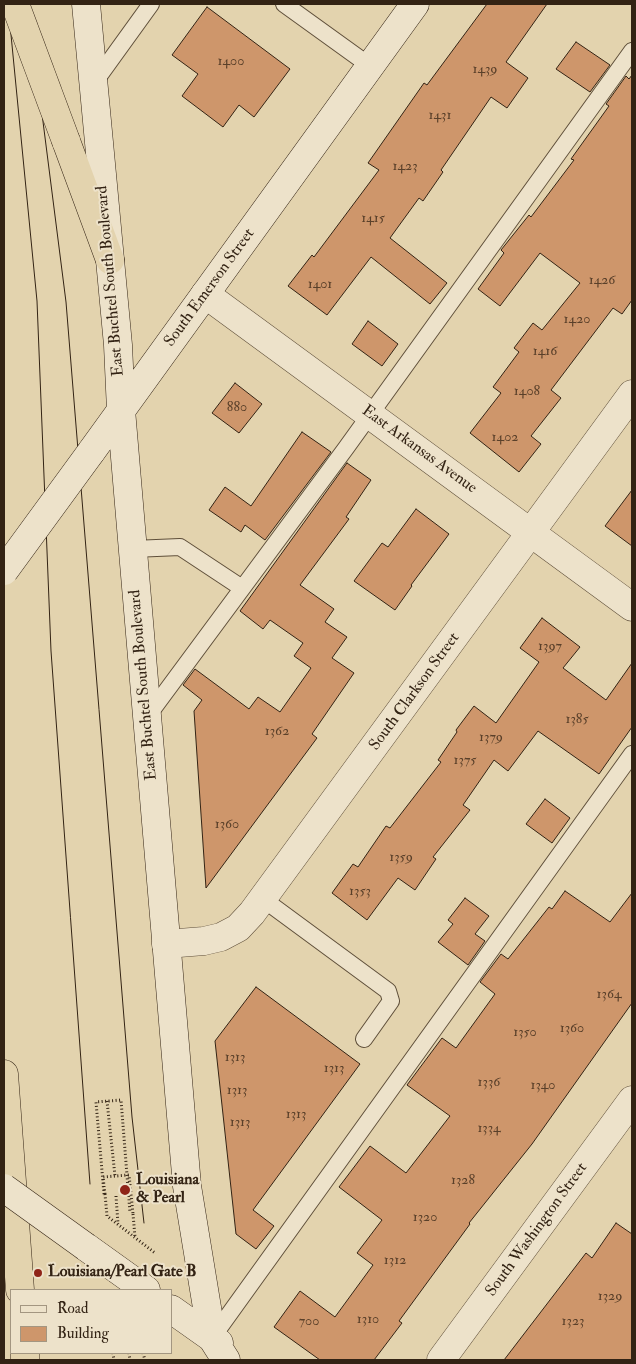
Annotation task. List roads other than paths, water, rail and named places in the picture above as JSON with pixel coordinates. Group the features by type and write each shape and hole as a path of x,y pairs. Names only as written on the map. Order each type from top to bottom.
{"highway":[{"path":"15,4 110,260"},
{"path":"4,1074 20,1289"}],"street":[{"name":"East Buchtel South Boulevard","path":"86,4 118,345 121,410 187,1186 212,1338 226,1360"},
{"name":"South Emerson Street","path":"4,572 415,4"},
{"name":"East Arkansas Avenue","path":"205,294 632,607"},
{"name":"South Clarkson Street","path":"166,944 204,941 222,937 238,928 263,899 632,394"},
{"name":"South Washington Street","path":"441,1360 632,1100"},
{"path":"4,1188 145,1289"},
{"path":"172,1310 242,1360"}],"lane":[{"path":"93,83 151,4"},
{"path":"284,4 370,66"},
{"path":"147,717 370,415 632,51"},
{"path":"133,549 180,546 242,588"},
{"path":"212,1338 632,754"},
{"path":"263,899 388,991 390,1001 364,1039"}],"tram line":[{"path":"8,4 37,301 51,651 90,1184"},
{"path":"28,4 66,302 132,1117 144,1223"}],"place":[{"name":"Louisiana & Pearl","path":"125,1190"},
{"name":"Louisiana/Pearl Gate B","path":"38,1273"}]}
